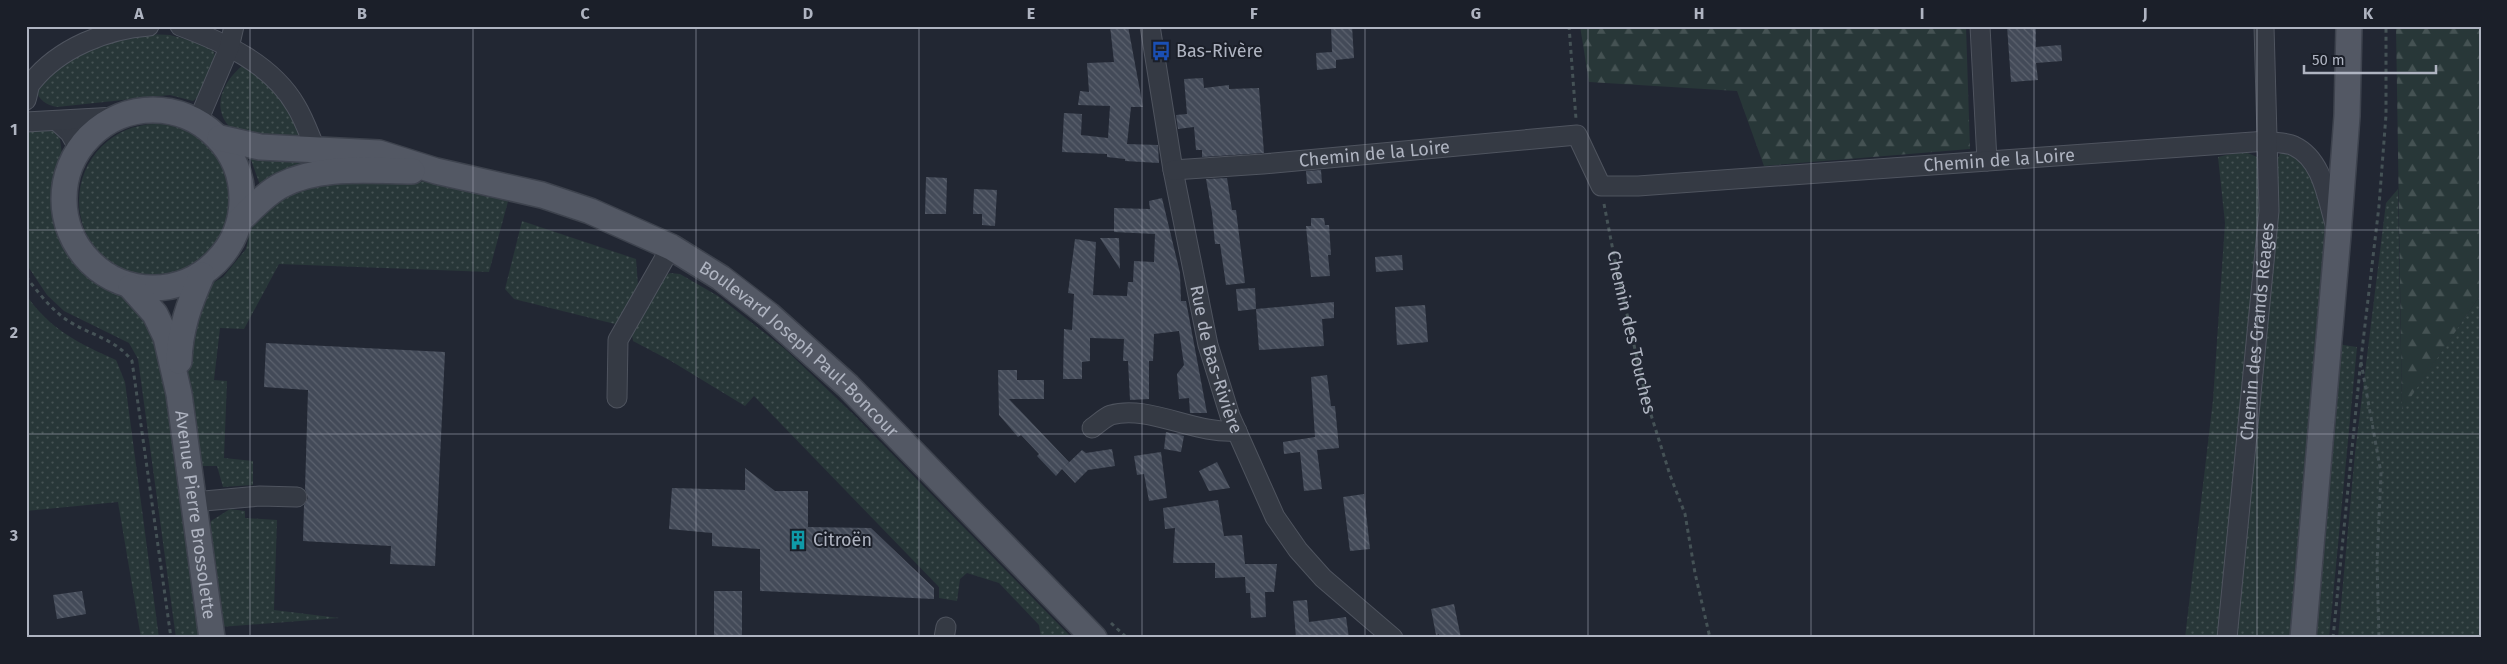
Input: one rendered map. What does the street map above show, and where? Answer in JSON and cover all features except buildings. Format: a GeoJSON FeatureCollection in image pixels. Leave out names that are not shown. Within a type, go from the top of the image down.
{"type":"FeatureCollection","features":[{"type":"Feature","properties":{"kind":"main road"},"geometry":{"type":"LineString","coordinates":[[2303,638],[2347,116],[2349,26]]}},
{"type":"Feature","properties":{"kind":"main road"},"geometry":{"type":"LineString","coordinates":[[143,110],[171,111],[198,121],[220,138],[232,156],[240,177],[243,199],[240,220],[234,240],[219,260],[202,275],[168,288],[149,289],[131,287],[108,278],[89,262],[74,243],[65,220],[65,187],[68,171],[79,149],[95,130],[116,117],[143,110]]}},
{"type":"Feature","properties":{"kind":"main road","name":"Boulevard Joseph Paul-Boncour"},"geometry":{"type":"LineString","coordinates":[[220,138],[260,147],[315,148],[379,153],[436,171],[542,195],[590,211],[671,247],[721,278],[769,315],[829,368],[1094,638]]}},
{"type":"Feature","properties":{"kind":"main road","name":"Boulevard Joseph Paul-Boncour"},"geometry":{"type":"LineString","coordinates":[[240,220],[259,201],[281,185],[305,176],[332,171],[436,171]]}},
{"type":"Feature","properties":{"kind":"main road","name":"Avenue Pierre Brossolette"},"geometry":{"type":"LineString","coordinates":[[179,394],[180,338],[185,312],[202,275]]}},
{"type":"Feature","properties":{"kind":"main road","name":"Avenue Pierre Brossolette"},"geometry":{"type":"LineString","coordinates":[[131,287],[155,314],[166,337],[179,394],[212,638]]}},
{"type":"Feature","properties":{"kind":"street"},"geometry":{"type":"LineString","coordinates":[[26,100],[31,83],[58,58],[92,39],[129,28],[149,26]]}},
{"type":"Feature","properties":{"kind":"street"},"geometry":{"type":"LineString","coordinates":[[180,26],[210,37],[249,58],[277,83],[296,105],[315,148]]}},
{"type":"Feature","properties":{"kind":"street"},"geometry":{"type":"LineString","coordinates":[[198,121],[229,48],[234,26]]}},
{"type":"Feature","properties":{"kind":"street","name":"Rue de Bas-Rivière"},"geometry":{"type":"LineString","coordinates":[[1150,26],[1173,170],[1208,345],[1237,431],[1275,517],[1298,550],[1323,578],[1393,638]]}},
{"type":"Feature","properties":{"kind":"street"},"geometry":{"type":"LineString","coordinates":[[1980,26],[1987,161]]}},
{"type":"Feature","properties":{"kind":"street","name":"Chemin des Grands Réages"},"geometry":{"type":"LineString","coordinates":[[2227,638],[2269,211],[2264,26]]}},
{"type":"Feature","properties":{"kind":"street"},"geometry":{"type":"LineString","coordinates":[[26,122],[116,117]]}},
{"type":"Feature","properties":{"kind":"street"},"geometry":{"type":"LineString","coordinates":[[57,121],[70,133],[79,149]]}},
{"type":"Feature","properties":{"kind":"street"},"geometry":{"type":"LineString","coordinates":[[1577,135],[1601,186]]}},
{"type":"Feature","properties":{"kind":"street","name":"Chemin de la Loire"},"geometry":{"type":"LineString","coordinates":[[1173,170],[1263,164],[1577,135]]}},
{"type":"Feature","properties":{"kind":"street","name":"Chemin de la Loire"},"geometry":{"type":"LineString","coordinates":[[1601,186],[1638,186],[2267,141],[2293,145],[2307,154],[2318,169],[2338,235]]}},
{"type":"Feature","properties":{"kind":"street"},"geometry":{"type":"LineString","coordinates":[[617,398],[618,340],[671,247]]}},
{"type":"Feature","properties":{"kind":"street"},"geometry":{"type":"LineString","coordinates":[[1092,428],[1110,416],[1133,412],[1220,433],[1237,431]]}},
{"type":"Feature","properties":{"kind":"street"},"geometry":{"type":"LineString","coordinates":[[194,502],[260,496],[297,497]]}},
{"type":"Feature","properties":{"kind":"path"},"geometry":{"type":"LineString","coordinates":[[1569,26],[1577,135]]}},
{"type":"Feature","properties":{"kind":"path"},"geometry":{"type":"LineString","coordinates":[[2333,638],[2361,359],[2379,206],[2386,115],[2386,26]]}},
{"type":"Feature","properties":{"kind":"path","name":"Chemin des Touches"},"geometry":{"type":"LineString","coordinates":[[1601,186],[1616,266],[1648,402],[1670,475],[1685,514],[1695,573],[1710,638]]}},
{"type":"Feature","properties":{"kind":"path"},"geometry":{"type":"LineString","coordinates":[[26,278],[49,304],[69,322],[124,349],[132,361],[171,638]]}},
{"type":"Feature","properties":{"kind":"path"},"geometry":{"type":"LineString","coordinates":[[2361,359],[2381,473],[2378,638]]}},
{"type":"Feature","properties":{"kind":"green space"},"geometry":{"type":"Polygon","coordinates":[[[1580,26],[1966,26],[1970,149],[1764,166],[1737,91],[1589,82],[1580,26]]]}},
{"type":"Feature","properties":{"kind":"green space"},"geometry":{"type":"Polygon","coordinates":[[[2396,26],[2481,26],[2481,294],[2402,410],[2396,26]]]}},
{"type":"Feature","properties":{"kind":"green space"},"geometry":{"type":"Polygon","coordinates":[[[147,34],[170,35],[211,46],[216,57],[203,93],[193,101],[170,95],[57,107],[47,104],[40,98],[37,90],[44,77],[90,48],[104,43],[147,34]]]}},
{"type":"Feature","properties":{"kind":"green space"},"geometry":{"type":"Polygon","coordinates":[[[243,65],[278,89],[304,130],[301,142],[247,135],[236,131],[226,123],[220,106],[223,91],[231,77],[243,65]]]}},
{"type":"Feature","properties":{"kind":"green space"},"geometry":{"type":"Polygon","coordinates":[[[156,124],[185,130],[199,137],[210,147],[220,158],[227,172],[233,201],[227,230],[220,244],[210,255],[199,265],[185,272],[156,278],[127,272],[113,265],[102,255],[92,244],[85,230],[79,201],[85,172],[92,158],[102,147],[113,137],[127,130],[156,124]]]}},
{"type":"Feature","properties":{"kind":"green space"},"geometry":{"type":"Polygon","coordinates":[[[34,126],[52,130],[60,139],[62,155],[55,185],[56,222],[71,254],[90,276],[108,288],[128,295],[154,327],[164,354],[204,638],[176,638],[138,359],[129,343],[64,311],[47,295],[26,261],[26,127],[34,126]]]}},
{"type":"Feature","properties":{"kind":"green space"},"geometry":{"type":"Polygon","coordinates":[[[2243,151],[2257,157],[2263,171],[2224,638],[2185,638],[2213,400],[2225,223],[2218,157],[2243,151]]]}},
{"type":"Feature","properties":{"kind":"green space"},"geometry":{"type":"Polygon","coordinates":[[[2291,151],[2300,159],[2312,175],[2319,192],[2327,223],[2293,638],[2236,638],[2237,600],[2277,160],[2281,152],[2291,151]]]}},
{"type":"Feature","properties":{"kind":"green space"},"geometry":{"type":"Polygon","coordinates":[[[250,157],[331,157],[260,185],[250,157]]]}},
{"type":"Feature","properties":{"kind":"green space"},"geometry":{"type":"Polygon","coordinates":[[[319,179],[399,179],[458,185],[510,194],[489,272],[279,264],[244,329],[220,328],[214,380],[227,381],[224,458],[253,461],[253,485],[223,487],[217,466],[202,466],[187,368],[204,288],[223,277],[246,249],[252,222],[276,198],[319,179]]]}},
{"type":"Feature","properties":{"kind":"green space"},"geometry":{"type":"Polygon","coordinates":[[[2398,189],[2402,409],[2481,294],[2481,638],[2338,638],[2355,453],[2386,203],[2398,189]]]}},
{"type":"Feature","properties":{"kind":"green space"},"geometry":{"type":"Polygon","coordinates":[[[522,221],[636,259],[638,286],[619,325],[514,299],[505,289],[522,221]]]}},
{"type":"Feature","properties":{"kind":"green space"},"geometry":{"type":"Polygon","coordinates":[[[670,273],[680,274],[718,296],[785,349],[854,415],[1072,638],[1041,638],[1039,625],[999,583],[967,573],[960,579],[957,601],[939,598],[939,587],[754,396],[745,406],[671,361],[633,341],[631,330],[660,279],[670,273]]]}},
{"type":"Feature","properties":{"kind":"green space"},"geometry":{"type":"Polygon","coordinates":[[[26,295],[45,318],[66,334],[89,348],[116,360],[125,382],[159,638],[141,638],[118,502],[26,511],[26,295]]]}},
{"type":"Feature","properties":{"kind":"green space"},"geometry":{"type":"Polygon","coordinates":[[[2337,344],[2357,347],[2329,638],[2310,638],[2337,344]]]}},
{"type":"Feature","properties":{"kind":"green space"},"geometry":{"type":"Polygon","coordinates":[[[230,509],[245,511],[245,518],[277,520],[274,610],[339,618],[220,627],[210,534],[211,521],[230,509]]]}},
{"type":"Feature","properties":{"kind":"place","name":"Bas-Rivère"},"geometry":{"type":"Point","coordinates":[1161,51]}},
{"type":"Feature","properties":{"kind":"place","name":"Citroën"},"geometry":{"type":"Point","coordinates":[798,540]}}]}
